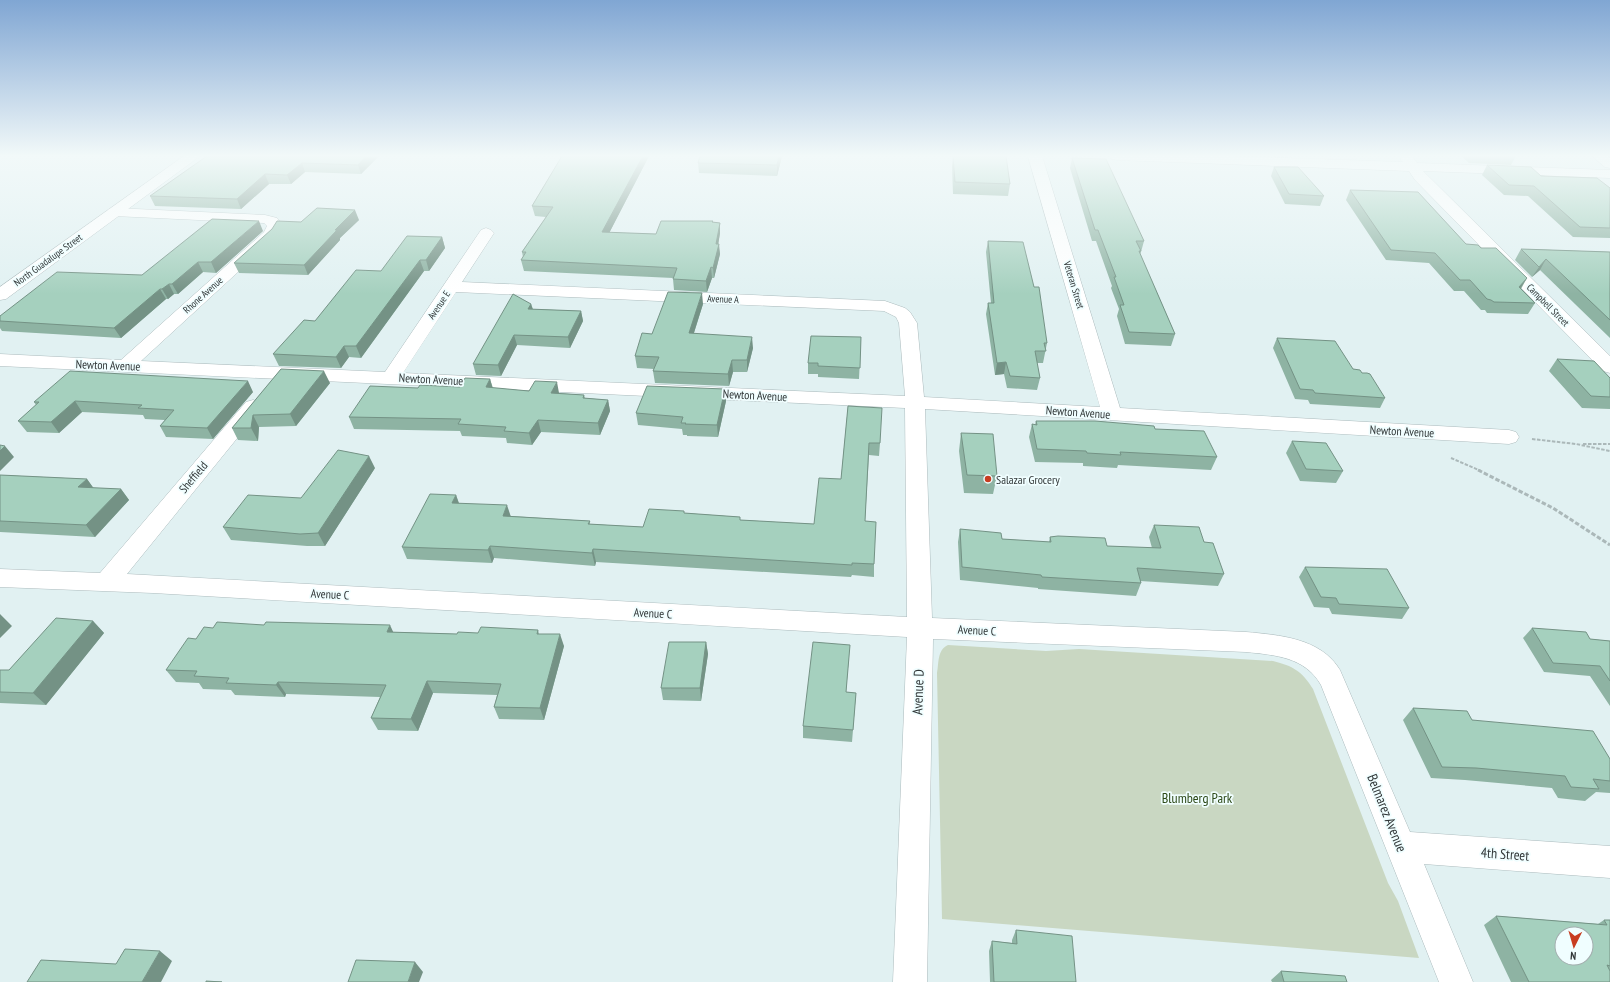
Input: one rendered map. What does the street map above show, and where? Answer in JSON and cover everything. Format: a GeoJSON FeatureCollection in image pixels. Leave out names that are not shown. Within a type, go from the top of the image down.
{"type":"FeatureCollection","features":[{"type":"Feature","properties":{"kind":"street","name":"North Guadalupe Street"},"geometry":{"type":"LineString","coordinates":[[0,295],[128,202]]}},
{"type":"Feature","properties":{"kind":"street","name":"Veteran Street"},"geometry":{"type":"LineString","coordinates":[[1049,202],[1112,414]]}},
{"type":"Feature","properties":{"kind":"street","name":"Campbell Street"},"geometry":{"type":"LineString","coordinates":[[1445,202],[1610,367]]}},
{"type":"Feature","properties":{"kind":"street","name":"Rhone Avenue"},"geometry":{"type":"LineString","coordinates":[[114,212],[254,218],[265,219],[274,223],[276,226],[270,235],[126,365]]}},
{"type":"Feature","properties":{"kind":"street","name":"Avenue E"},"geometry":{"type":"LineString","coordinates":[[391,377],[486,232]]}},
{"type":"Feature","properties":{"kind":"street","name":"Avenue A"},"geometry":{"type":"LineString","coordinates":[[451,287],[885,306],[901,313],[906,317],[908,323],[915,402]]}},
{"type":"Feature","properties":{"kind":"street","name":"Newton Avenue"},"geometry":{"type":"LineString","coordinates":[[0,360],[915,402],[1509,437]]}},
{"type":"Feature","properties":{"kind":"street","name":"Sheffield"},"geometry":{"type":"LineString","coordinates":[[106,582],[281,373]]}},
{"type":"Feature","properties":{"kind":"street","name":"Avenue D"},"geometry":{"type":"LineString","coordinates":[[910,982],[920,628],[915,402]]}},
{"type":"Feature","properties":{"kind":"street","name":"Avenue C"},"geometry":{"type":"LineString","coordinates":[[0,578],[106,582],[920,628],[1246,642],[1274,644],[1305,653]]}},
{"type":"Feature","properties":{"kind":"street","name":"Belmarez Avenue"},"geometry":{"type":"LineString","coordinates":[[1305,653],[1316,660],[1328,673],[1338,693],[1456,982]]}},
{"type":"Feature","properties":{"kind":"street","name":"4th Street"},"geometry":{"type":"LineString","coordinates":[[1400,847],[1610,862]]}},
{"type":"Feature","properties":{"kind":"path"},"geometry":{"type":"LineString","coordinates":[[1509,437],[1576,444],[1610,451]]}},
{"type":"Feature","properties":{"kind":"path"},"geometry":{"type":"LineString","coordinates":[[1576,444],[1610,444]]}},
{"type":"Feature","properties":{"kind":"path"},"geometry":{"type":"LineString","coordinates":[[1450,457],[1547,506],[1610,545]]}},
{"type":"Feature","properties":{"kind":"green space","name":"Blumberg Park"},"geometry":{"type":"Polygon","coordinates":[[[948,645],[1046,651],[1079,649],[1273,661],[1292,667],[1305,678],[1313,689],[1388,883],[1398,901],[1419,958],[942,919],[937,673],[940,653],[944,647],[948,645]]]}},
{"type":"Feature","properties":{"kind":"building"},"geometry":{"type":"Polygon","coordinates":[[[535,202],[618,202],[602,232],[656,234],[661,221],[713,221],[712,222],[720,223],[716,244],[719,244],[713,268],[711,267],[706,281],[673,279],[677,268],[521,260],[526,252],[522,252],[553,207],[532,206],[535,202]]]}},
{"type":"Feature","properties":{"kind":"building"},"geometry":{"type":"Polygon","coordinates":[[[1086,202],[1126,202],[1144,241],[1136,241],[1141,251],[1139,251],[1175,334],[1129,332],[1120,305],[1124,305],[1114,277],[1116,277],[1098,230],[1095,230],[1086,202]]]}},
{"type":"Feature","properties":{"kind":"building"},"geometry":{"type":"Polygon","coordinates":[[[1358,202],[1427,202],[1466,244],[1478,245],[1481,248],[1496,248],[1527,278],[1519,287],[1535,303],[1494,302],[1487,299],[1470,280],[1460,280],[1435,253],[1391,250],[1358,202]]]}},
{"type":"Feature","properties":{"kind":"building"},"geometry":{"type":"Polygon","coordinates":[[[1552,202],[1610,202],[1610,228],[1580,227],[1552,202]]]}},
{"type":"Feature","properties":{"kind":"building"},"geometry":{"type":"Polygon","coordinates":[[[317,208],[355,210],[304,265],[234,263],[272,229],[277,221],[301,222],[317,208]]]}},
{"type":"Feature","properties":{"kind":"building"},"geometry":{"type":"Polygon","coordinates":[[[212,219],[259,221],[211,262],[198,262],[172,284],[160,289],[114,328],[0,321],[0,316],[57,272],[142,275],[212,219]]]}},
{"type":"Feature","properties":{"kind":"building"},"geometry":{"type":"Polygon","coordinates":[[[407,236],[442,237],[426,260],[420,260],[356,346],[344,346],[336,357],[273,354],[304,320],[315,321],[356,270],[381,271],[407,236]]]}},
{"type":"Feature","properties":{"kind":"building"},"geometry":{"type":"Polygon","coordinates":[[[988,241],[1023,242],[1034,287],[1039,287],[1047,343],[1044,343],[1046,351],[1035,351],[1040,378],[1010,376],[1006,362],[997,363],[988,303],[994,303],[988,241]]]}},
{"type":"Feature","properties":{"kind":"building"},"geometry":{"type":"Polygon","coordinates":[[[1521,249],[1610,252],[1610,320],[1546,259],[1539,267],[1521,249]]]}},
{"type":"Feature","properties":{"kind":"building"},"geometry":{"type":"Polygon","coordinates":[[[668,292],[702,293],[689,333],[752,337],[747,360],[732,360],[728,374],[653,371],[659,357],[635,356],[642,333],[652,334],[668,292]]]}},
{"type":"Feature","properties":{"kind":"building"},"geometry":{"type":"Polygon","coordinates":[[[513,294],[531,304],[528,309],[581,311],[568,337],[514,335],[498,365],[473,364],[513,294]]]}},
{"type":"Feature","properties":{"kind":"building"},"geometry":{"type":"Polygon","coordinates":[[[811,336],[861,337],[860,368],[818,366],[818,363],[808,363],[811,336]]]}},
{"type":"Feature","properties":{"kind":"building"},"geometry":{"type":"Polygon","coordinates":[[[1277,338],[1335,341],[1353,369],[1360,370],[1362,373],[1370,374],[1385,398],[1315,393],[1313,390],[1300,389],[1277,338]]]}},
{"type":"Feature","properties":{"kind":"building"},"geometry":{"type":"Polygon","coordinates":[[[1557,359],[1594,361],[1610,378],[1610,397],[1591,396],[1557,359]]]}},
{"type":"Feature","properties":{"kind":"building"},"geometry":{"type":"Polygon","coordinates":[[[281,369],[324,371],[290,414],[253,415],[251,428],[232,428],[281,369]]]}},
{"type":"Feature","properties":{"kind":"building"},"geometry":{"type":"Polygon","coordinates":[[[70,371],[248,381],[207,428],[160,426],[174,410],[138,408],[142,405],[75,401],[51,422],[18,421],[39,402],[34,402],[70,371]]]}},
{"type":"Feature","properties":{"kind":"building"},"geometry":{"type":"Polygon","coordinates":[[[465,378],[490,379],[486,387],[529,391],[535,381],[557,382],[551,393],[584,395],[583,398],[608,400],[598,423],[538,420],[529,433],[504,431],[506,427],[458,424],[461,419],[349,417],[370,386],[418,388],[420,385],[460,387],[465,378]]]}},
{"type":"Feature","properties":{"kind":"building"},"geometry":{"type":"Polygon","coordinates":[[[647,386],[725,389],[717,425],[685,424],[686,423],[681,423],[683,417],[636,413],[647,386]]]}},
{"type":"Feature","properties":{"kind":"building"},"geometry":{"type":"Polygon","coordinates":[[[848,406],[882,408],[880,443],[869,443],[865,521],[876,522],[874,564],[852,563],[852,565],[593,549],[592,553],[490,546],[488,550],[402,547],[430,494],[456,495],[452,503],[507,505],[503,516],[590,521],[588,524],[643,527],[649,509],[740,517],[740,520],[814,524],[819,478],[841,479],[848,406]]]}},
{"type":"Feature","properties":{"kind":"building"},"geometry":{"type":"Polygon","coordinates":[[[1036,421],[1095,421],[1154,426],[1155,429],[1204,431],[1217,457],[1120,452],[1121,455],[1087,453],[1086,451],[1037,449],[1032,424],[1037,425],[1036,421]]]}},
{"type":"Feature","properties":{"kind":"building"},"geometry":{"type":"Polygon","coordinates":[[[961,433],[993,434],[997,476],[967,475],[961,433]]]}},
{"type":"Feature","properties":{"kind":"building"},"geometry":{"type":"Polygon","coordinates":[[[1292,441],[1326,443],[1343,471],[1306,469],[1292,441]]]}},
{"type":"Feature","properties":{"kind":"building"},"geometry":{"type":"Polygon","coordinates":[[[0,445],[5,446],[0,451],[0,445]]]}},
{"type":"Feature","properties":{"kind":"building"},"geometry":{"type":"Polygon","coordinates":[[[338,450],[369,456],[318,533],[300,534],[223,527],[248,495],[301,498],[338,450]]]}},
{"type":"Feature","properties":{"kind":"building"},"geometry":{"type":"Polygon","coordinates":[[[0,475],[87,479],[78,487],[121,489],[86,525],[0,521],[0,475]]]}},
{"type":"Feature","properties":{"kind":"building"},"geometry":{"type":"Polygon","coordinates":[[[1154,525],[1199,527],[1204,542],[1213,543],[1224,574],[1137,568],[1141,583],[1042,577],[1041,575],[962,567],[960,529],[1001,533],[1002,539],[1051,542],[1050,537],[1058,536],[1105,538],[1107,546],[1161,548],[1154,525]]]}},
{"type":"Feature","properties":{"kind":"building"},"geometry":{"type":"Polygon","coordinates":[[[1305,567],[1387,569],[1409,608],[1339,604],[1336,598],[1321,597],[1305,567]]]}},
{"type":"Feature","properties":{"kind":"building"},"geometry":{"type":"Polygon","coordinates":[[[56,618],[93,621],[33,693],[0,692],[0,670],[9,670],[56,618]]]}},
{"type":"Feature","properties":{"kind":"building"},"geometry":{"type":"Polygon","coordinates":[[[217,622],[264,625],[266,622],[390,625],[387,632],[457,634],[458,632],[478,633],[481,627],[538,630],[537,634],[560,634],[540,708],[494,707],[501,684],[427,681],[411,719],[371,718],[386,685],[278,682],[276,685],[226,683],[229,678],[194,676],[197,671],[166,670],[188,638],[196,639],[204,627],[213,628],[217,622]]]}},
{"type":"Feature","properties":{"kind":"building"},"geometry":{"type":"Polygon","coordinates":[[[1532,628],[1586,632],[1590,639],[1610,641],[1610,681],[1600,666],[1553,663],[1532,628]]]}},
{"type":"Feature","properties":{"kind":"building"},"geometry":{"type":"Polygon","coordinates":[[[669,642],[706,642],[700,688],[661,688],[669,642]]]}},
{"type":"Feature","properties":{"kind":"building"},"geometry":{"type":"Polygon","coordinates":[[[813,642],[850,645],[846,692],[856,693],[853,730],[803,726],[813,642]]]}},
{"type":"Feature","properties":{"kind":"building"},"geometry":{"type":"Polygon","coordinates":[[[1413,708],[1467,711],[1472,720],[1593,731],[1610,759],[1610,781],[1593,779],[1599,789],[1571,787],[1565,776],[1476,768],[1442,767],[1413,708]]]}},
{"type":"Feature","properties":{"kind":"building"},"geometry":{"type":"Polygon","coordinates":[[[1496,916],[1607,925],[1604,920],[1610,920],[1610,966],[1607,965],[1610,971],[1610,982],[1529,982],[1496,916]]]}},
{"type":"Feature","properties":{"kind":"building"},"geometry":{"type":"Polygon","coordinates":[[[1016,930],[1072,936],[1076,982],[994,982],[992,941],[1017,944],[1016,930]]]}},
{"type":"Feature","properties":{"kind":"building"},"geometry":{"type":"Polygon","coordinates":[[[125,949],[160,951],[142,982],[27,982],[41,960],[116,964],[125,949]]]}},
{"type":"Feature","properties":{"kind":"building"},"geometry":{"type":"Polygon","coordinates":[[[356,960],[415,962],[408,982],[348,982],[356,960]]]}},
{"type":"Feature","properties":{"kind":"building"},"geometry":{"type":"Polygon","coordinates":[[[1281,971],[1345,976],[1347,982],[1284,982],[1281,971]]]}},
{"type":"Feature","properties":{"kind":"place","name":"Salazar Grocery"},"geometry":{"type":"Point","coordinates":[988,479]}}]}
